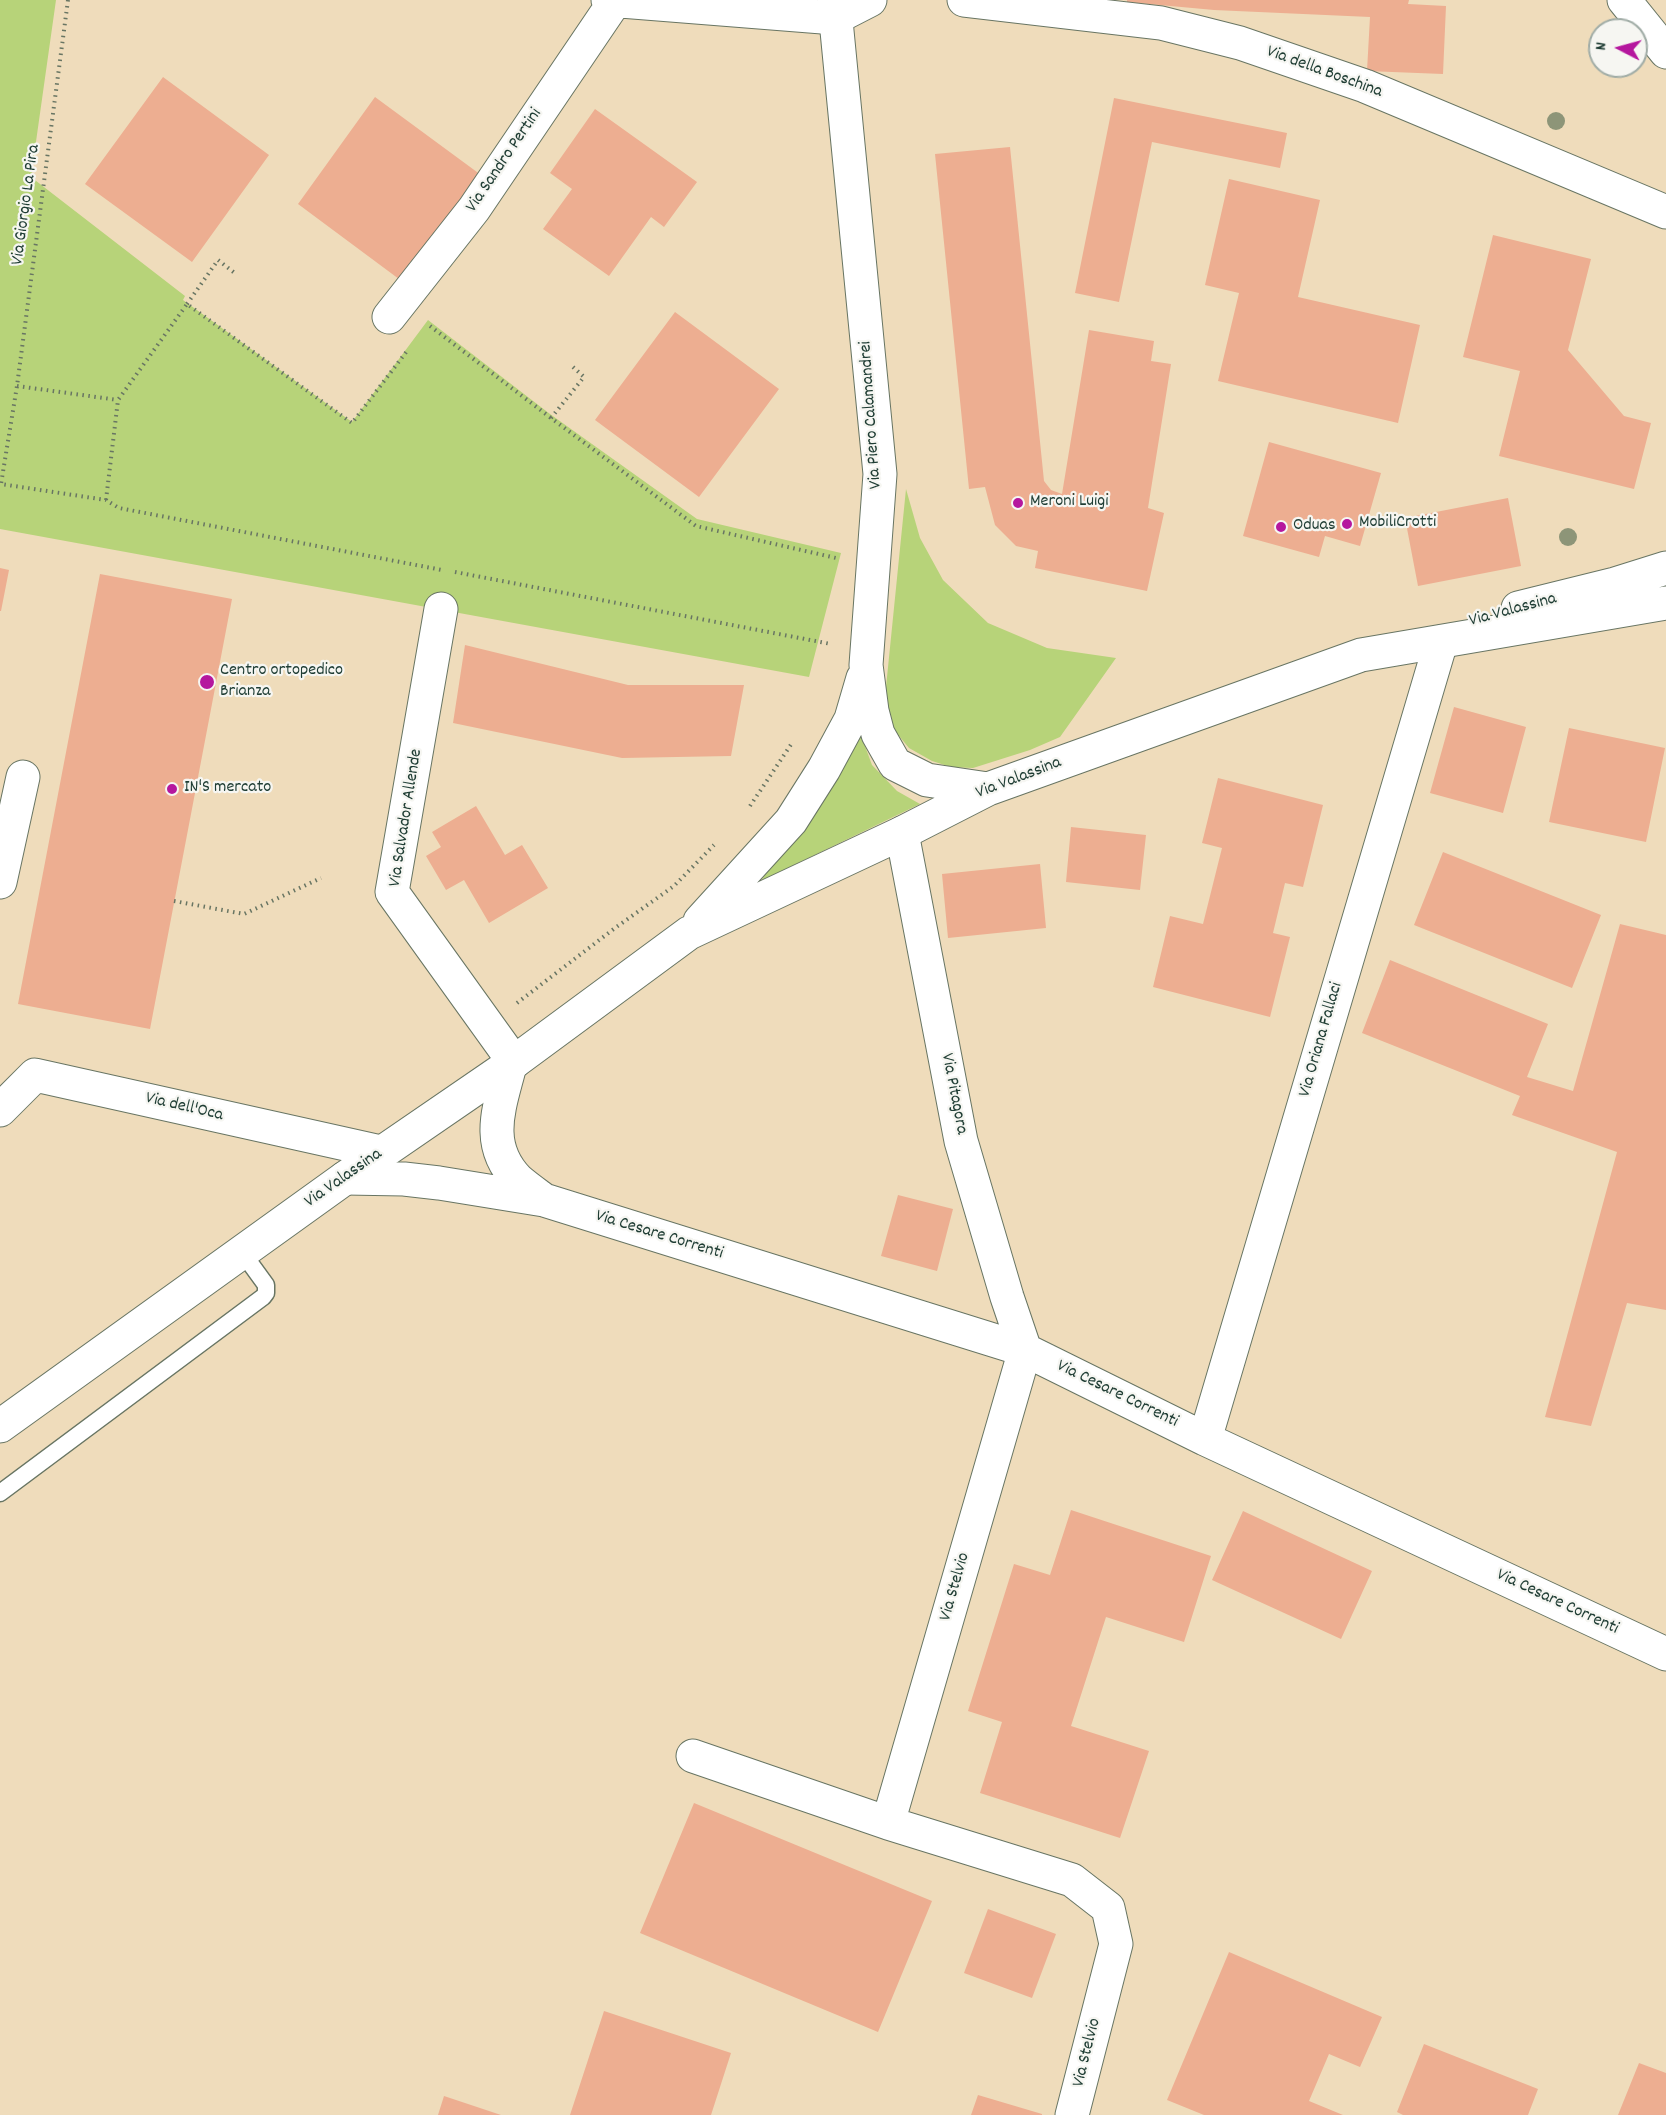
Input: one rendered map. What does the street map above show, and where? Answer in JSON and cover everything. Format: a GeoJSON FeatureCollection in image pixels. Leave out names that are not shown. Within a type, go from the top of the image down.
{"type":"FeatureCollection","features":[{"type":"Feature","properties":{"kind":"street"},"geometry":{"type":"LineString","coordinates":[[608,0],[834,9],[870,0]]}},
{"type":"Feature","properties":{"kind":"street","name":"Via della Boschina"},"geometry":{"type":"LineString","coordinates":[[964,0],[1161,23],[1240,43],[1365,86],[1666,212]]}},
{"type":"Feature","properties":{"kind":"street"},"geometry":{"type":"LineString","coordinates":[[1624,0],[1666,52]]}},
{"type":"Feature","properties":{"kind":"street","name":"Via Sandro Pertini"},"geometry":{"type":"LineString","coordinates":[[389,317],[474,209],[615,1]]}},
{"type":"Feature","properties":{"kind":"street","name":"Via Piero Calamandrei"},"geometry":{"type":"LineString","coordinates":[[834,9],[880,474],[866,665],[878,734],[896,764],[927,780],[987,789]]}},
{"type":"Feature","properties":{"kind":"street","name":"Via Valassina"},"geometry":{"type":"LineString","coordinates":[[0,1426],[381,1152],[512,1063],[689,933],[902,833],[987,789],[1360,655],[1666,568]]}},
{"type":"Feature","properties":{"kind":"street","name":"Via Valassina"},"geometry":{"type":"LineString","coordinates":[[1360,655],[1666,603]]}},
{"type":"Feature","properties":{"kind":"street","name":"Via Salvador Allende"},"geometry":{"type":"LineString","coordinates":[[441,609],[392,892],[512,1063]]}},
{"type":"Feature","properties":{"kind":"street","name":"Via Oriana Fallaci"},"geometry":{"type":"LineString","coordinates":[[1204,1439],[1442,642]]}},
{"type":"Feature","properties":{"kind":"street","name":"Via Valassina"},"geometry":{"type":"LineString","coordinates":[[689,933],[791,821],[824,770],[851,719],[866,665]]}},
{"type":"Feature","properties":{"kind":"street"},"geometry":{"type":"LineString","coordinates":[[1,872],[23,777]]}},
{"type":"Feature","properties":{"kind":"street","name":"Via Pitagora"},"geometry":{"type":"LineString","coordinates":[[902,833],[961,1141],[1025,1350]]}},
{"type":"Feature","properties":{"kind":"street","name":"Via Cesare Correnti"},"geometry":{"type":"LineString","coordinates":[[512,1063],[495,1131],[502,1156],[518,1179],[544,1200]]}},
{"type":"Feature","properties":{"kind":"street","name":"Via dell'Oca"},"geometry":{"type":"LineString","coordinates":[[0,1110],[35,1075],[381,1152]]}},
{"type":"Feature","properties":{"kind":"street","name":"Via Cesare Correnti"},"geometry":{"type":"LineString","coordinates":[[345,1178],[404,1179],[544,1200],[1025,1350],[1204,1439],[1666,1654]]}},
{"type":"Feature","properties":{"kind":"street","name":"Via Stelvio"},"geometry":{"type":"LineString","coordinates":[[888,1823],[1025,1350]]}},
{"type":"Feature","properties":{"kind":"street","name":"Via Stelvio"},"geometry":{"type":"LineString","coordinates":[[693,1756],[888,1823],[1072,1880],[1108,1908],[1116,1944],[1072,2115]]}},
{"type":"Feature","properties":{"kind":"lane"},"geometry":{"type":"LineString","coordinates":[[0,1493],[263,1298],[266,1285],[242,1252]]}},
{"type":"Feature","properties":{"kind":"path","name":"Via Giorgio La Pira"},"geometry":{"type":"LineString","coordinates":[[68,0],[2,484],[106,500]]}},
{"type":"Feature","properties":{"kind":"path"},"geometry":{"type":"LineString","coordinates":[[236,274],[218,260],[118,400],[106,500],[119,508],[838,645]]}},
{"type":"Feature","properties":{"kind":"path"},"geometry":{"type":"LineString","coordinates":[[187,304],[352,423],[413,342]]}},
{"type":"Feature","properties":{"kind":"path"},"geometry":{"type":"LineString","coordinates":[[427,324],[696,526],[836,558]]}},
{"type":"Feature","properties":{"kind":"path"},"geometry":{"type":"LineString","coordinates":[[551,418],[584,377],[573,367]]}},
{"type":"Feature","properties":{"kind":"path"},"geometry":{"type":"LineString","coordinates":[[16,386],[118,400]]}},
{"type":"Feature","properties":{"kind":"path"},"geometry":{"type":"LineString","coordinates":[[746,812],[798,733]]}},
{"type":"Feature","properties":{"kind":"path"},"geometry":{"type":"LineString","coordinates":[[516,1005],[615,928],[674,886],[722,837]]}},
{"type":"Feature","properties":{"kind":"path"},"geometry":{"type":"LineString","coordinates":[[174,901],[244,914],[321,879]]}},
{"type":"Feature","properties":{"kind":"green space"},"geometry":{"type":"Polygon","coordinates":[[[0,0],[56,0],[31,177],[185,296],[183,300],[352,422],[428,320],[550,414],[697,519],[841,553],[809,677],[0,529],[0,0]]]}},
{"type":"Feature","properties":{"kind":"green space"},"geometry":{"type":"Polygon","coordinates":[[[906,489],[920,538],[943,580],[988,623],[1047,648],[1116,658],[1060,737],[1030,750],[973,768],[951,767],[932,761],[909,748],[895,731],[887,712],[886,687],[906,489]]]}},
{"type":"Feature","properties":{"kind":"green space"},"geometry":{"type":"Polygon","coordinates":[[[858,727],[872,765],[897,791],[920,804],[761,881],[858,727]]]}},
{"type":"Feature","properties":{"kind":"building"},"geometry":{"type":"Polygon","coordinates":[[[1127,0],[1409,0],[1408,4],[1446,6],[1443,74],[1367,71],[1370,17],[1214,10],[1127,2],[1127,0]]]}},
{"type":"Feature","properties":{"kind":"building"},"geometry":{"type":"Polygon","coordinates":[[[163,77],[269,155],[192,262],[85,184],[163,77]]]}},
{"type":"Feature","properties":{"kind":"building"},"geometry":{"type":"Polygon","coordinates":[[[375,97],[481,175],[403,282],[298,204],[375,97]]]}},
{"type":"Feature","properties":{"kind":"building"},"geometry":{"type":"Polygon","coordinates":[[[1114,98],[1287,133],[1280,168],[1152,142],[1119,302],[1075,293],[1114,98]]]}},
{"type":"Feature","properties":{"kind":"building"},"geometry":{"type":"Polygon","coordinates":[[[595,109],[697,182],[664,227],[651,217],[609,276],[543,229],[572,189],[550,173],[595,109]]]}},
{"type":"Feature","properties":{"kind":"building"},"geometry":{"type":"Polygon","coordinates":[[[1010,147],[1044,481],[1051,490],[1062,494],[1089,330],[1154,341],[1151,361],[1171,364],[1148,508],[1164,513],[1147,591],[1035,568],[1038,551],[1016,546],[995,525],[985,487],[969,489],[935,154],[1010,147]]]}},
{"type":"Feature","properties":{"kind":"building"},"geometry":{"type":"Polygon","coordinates":[[[1229,179],[1320,200],[1298,297],[1420,325],[1398,423],[1218,381],[1239,293],[1205,285],[1229,179]]]}},
{"type":"Feature","properties":{"kind":"building"},"geometry":{"type":"Polygon","coordinates":[[[1493,235],[1591,259],[1568,350],[1624,416],[1651,423],[1634,489],[1499,456],[1520,371],[1463,357],[1493,235]]]}},
{"type":"Feature","properties":{"kind":"building"},"geometry":{"type":"Polygon","coordinates":[[[675,312],[779,389],[699,497],[595,420],[675,312]]]}},
{"type":"Feature","properties":{"kind":"building"},"geometry":{"type":"Polygon","coordinates":[[[1269,442],[1381,473],[1360,546],[1325,536],[1319,557],[1243,536],[1269,442]]]}},
{"type":"Feature","properties":{"kind":"building"},"geometry":{"type":"Polygon","coordinates":[[[1508,498],[1521,566],[1418,586],[1405,518],[1508,498]]]}},
{"type":"Feature","properties":{"kind":"building"},"geometry":{"type":"Polygon","coordinates":[[[0,568],[9,570],[1,611],[0,611],[0,568]]]}},
{"type":"Feature","properties":{"kind":"building"},"geometry":{"type":"Polygon","coordinates":[[[100,574],[232,599],[150,1029],[18,1004],[100,574]]]}},
{"type":"Feature","properties":{"kind":"building"},"geometry":{"type":"Polygon","coordinates":[[[465,645],[628,685],[744,685],[731,756],[622,758],[453,723],[465,645]]]}},
{"type":"Feature","properties":{"kind":"building"},"geometry":{"type":"Polygon","coordinates":[[[1454,707],[1526,727],[1503,813],[1430,793],[1454,707]]]}},
{"type":"Feature","properties":{"kind":"building"},"geometry":{"type":"Polygon","coordinates":[[[1569,728],[1665,748],[1646,842],[1549,822],[1569,728]]]}},
{"type":"Feature","properties":{"kind":"building"},"geometry":{"type":"Polygon","coordinates":[[[1218,778],[1323,805],[1303,887],[1285,883],[1273,933],[1290,937],[1270,1017],[1153,987],[1170,916],[1203,924],[1222,848],[1202,843],[1218,778]]]}},
{"type":"Feature","properties":{"kind":"building"},"geometry":{"type":"Polygon","coordinates":[[[476,806],[505,855],[522,845],[548,888],[489,923],[464,880],[446,890],[426,856],[441,847],[432,832],[476,806]]]}},
{"type":"Feature","properties":{"kind":"building"},"geometry":{"type":"Polygon","coordinates":[[[1071,827],[1146,835],[1140,890],[1066,882],[1071,827]]]}},
{"type":"Feature","properties":{"kind":"building"},"geometry":{"type":"Polygon","coordinates":[[[1443,852],[1601,915],[1572,988],[1414,925],[1443,852]]]}},
{"type":"Feature","properties":{"kind":"building"},"geometry":{"type":"Polygon","coordinates":[[[1040,864],[1046,928],[948,938],[942,874],[1040,864]]]}},
{"type":"Feature","properties":{"kind":"building"},"geometry":{"type":"Polygon","coordinates":[[[1620,924],[1666,935],[1666,1310],[1627,1303],[1591,1426],[1545,1417],[1617,1152],[1512,1115],[1520,1096],[1362,1033],[1390,960],[1548,1024],[1527,1077],[1573,1091],[1620,924]]]}},
{"type":"Feature","properties":{"kind":"building"},"geometry":{"type":"Polygon","coordinates":[[[898,1195],[953,1209],[937,1271],[881,1256],[898,1195]]]}},
{"type":"Feature","properties":{"kind":"building"},"geometry":{"type":"Polygon","coordinates":[[[1071,1510],[1211,1556],[1184,1642],[1106,1617],[1071,1726],[1149,1751],[1120,1838],[980,1793],[1002,1722],[968,1711],[1014,1564],[1050,1575],[1071,1510]]]}},
{"type":"Feature","properties":{"kind":"building"},"geometry":{"type":"Polygon","coordinates":[[[1243,1511],[1372,1571],[1341,1639],[1212,1580],[1243,1511]]]}},
{"type":"Feature","properties":{"kind":"building"},"geometry":{"type":"Polygon","coordinates":[[[694,1803],[932,1901],[878,2032],[640,1933],[694,1803]]]}},
{"type":"Feature","properties":{"kind":"building"},"geometry":{"type":"Polygon","coordinates":[[[988,1909],[1056,1934],[1032,1998],[964,1973],[988,1909]]]}},
{"type":"Feature","properties":{"kind":"building"},"geometry":{"type":"Polygon","coordinates":[[[1229,1952],[1382,2017],[1360,2067],[1329,2054],[1309,2101],[1343,2115],[1204,2115],[1167,2100],[1229,1952]]]}},
{"type":"Feature","properties":{"kind":"building"},"geometry":{"type":"Polygon","coordinates":[[[604,2011],[731,2053],[711,2115],[570,2115],[604,2011]]]}},
{"type":"Feature","properties":{"kind":"building"},"geometry":{"type":"Polygon","coordinates":[[[1424,2044],[1538,2089],[1528,2115],[1403,2115],[1397,2112],[1424,2044]]]}},
{"type":"Feature","properties":{"kind":"building"},"geometry":{"type":"Polygon","coordinates":[[[1639,2063],[1666,2073],[1666,2115],[1618,2115],[1639,2063]]]}},
{"type":"Feature","properties":{"kind":"building"},"geometry":{"type":"Polygon","coordinates":[[[978,2095],[1042,2114],[1042,2115],[971,2115],[978,2095]]]}},
{"type":"Feature","properties":{"kind":"building"},"geometry":{"type":"Polygon","coordinates":[[[444,2096],[501,2115],[438,2115],[444,2096]]]}},
{"type":"Feature","properties":{"kind":"place","name":"Meroni Luigi"},"geometry":{"type":"Point","coordinates":[1018,503]}},
{"type":"Feature","properties":{"kind":"place","name":"MobiliCrotti"},"geometry":{"type":"Point","coordinates":[1347,524]}},
{"type":"Feature","properties":{"kind":"place","name":"Oduas"},"geometry":{"type":"Point","coordinates":[1281,527]}},
{"type":"Feature","properties":{"kind":"place","name":"Centro ortopedico Brianza"},"geometry":{"type":"Point","coordinates":[207,682]}},
{"type":"Feature","properties":{"kind":"place","name":"IN'S mercato"},"geometry":{"type":"Point","coordinates":[172,789]}}]}
